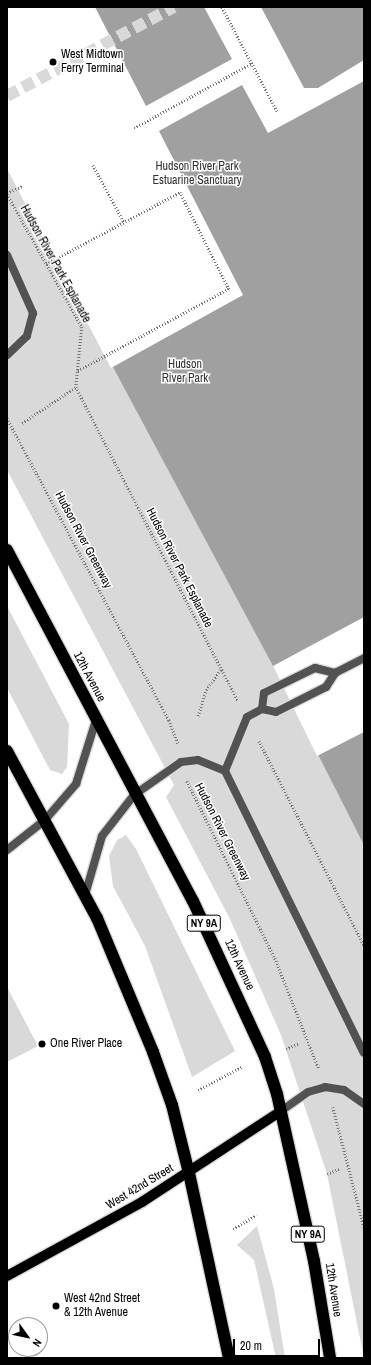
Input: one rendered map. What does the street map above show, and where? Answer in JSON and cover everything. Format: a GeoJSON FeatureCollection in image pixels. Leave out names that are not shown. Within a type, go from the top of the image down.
{"type":"FeatureCollection","features":[{"type":"Feature","properties":{"kind":"highway","name":"12th Avenue"},"geometry":{"type":"LineString","coordinates":[[7,550],[134,795],[215,944],[265,1057],[281,1111],[314,1260],[330,1358]]}},
{"type":"Feature","properties":{"kind":"highway"},"geometry":{"type":"LineString","coordinates":[[7,751],[85,895],[139,1015],[172,1105],[189,1173],[229,1358]]}},
{"type":"Feature","properties":{"kind":"main road","name":"West 42nd Street"},"geometry":{"type":"LineString","coordinates":[[7,1276],[142,1202],[189,1173],[281,1111]]}},
{"type":"Feature","properties":{"kind":"street"},"geometry":{"type":"LineString","coordinates":[[7,254],[33,313],[27,336],[7,355]]}},
{"type":"Feature","properties":{"kind":"street"},"geometry":{"type":"LineString","coordinates":[[225,771],[247,717],[262,709],[276,712],[326,687],[335,673],[364,658]]}},
{"type":"Feature","properties":{"kind":"street"},"geometry":{"type":"LineString","coordinates":[[262,709],[264,694],[315,668],[335,673]]}},
{"type":"Feature","properties":{"kind":"street"},"geometry":{"type":"LineString","coordinates":[[7,850],[45,820],[76,784],[96,720]]}},
{"type":"Feature","properties":{"kind":"street"},"geometry":{"type":"LineString","coordinates":[[85,895],[102,836],[134,795],[181,762],[198,760],[225,771],[364,1053]]}},
{"type":"Feature","properties":{"kind":"street"},"geometry":{"type":"LineString","coordinates":[[281,1111],[308,1092],[325,1086],[344,1090],[364,1104]]}},
{"type":"Feature","properties":{"kind":"path"},"geometry":{"type":"LineString","coordinates":[[222,7],[277,111]]}},
{"type":"Feature","properties":{"kind":"path"},"geometry":{"type":"LineString","coordinates":[[134,128],[252,63]]}},
{"type":"Feature","properties":{"kind":"path"},"geometry":{"type":"LineString","coordinates":[[93,165],[124,222]]}},
{"type":"Feature","properties":{"kind":"path"},"geometry":{"type":"LineString","coordinates":[[7,194],[22,186]]}},
{"type":"Feature","properties":{"kind":"path"},"geometry":{"type":"LineString","coordinates":[[46,264],[180,192],[229,289],[77,371]]}},
{"type":"Feature","properties":{"kind":"path","name":"Hudson River Park Esplanade"},"geometry":{"type":"LineString","coordinates":[[7,194],[82,327],[76,387],[364,945]]}},
{"type":"Feature","properties":{"kind":"path"},"geometry":{"type":"LineString","coordinates":[[22,423],[76,387]]}},
{"type":"Feature","properties":{"kind":"path","name":"Hudson River Greenway"},"geometry":{"type":"LineString","coordinates":[[7,418],[169,720],[189,790],[286,983],[325,1086],[350,1167],[364,1227]]}},
{"type":"Feature","properties":{"kind":"path"},"geometry":{"type":"LineString","coordinates":[[198,716],[206,690],[221,669]]}},
{"type":"Feature","properties":{"kind":"path"},"geometry":{"type":"LineString","coordinates":[[286,1049],[299,1043]]}},
{"type":"Feature","properties":{"kind":"path"},"geometry":{"type":"LineString","coordinates":[[198,1090],[243,1066]]}},
{"type":"Feature","properties":{"kind":"path"},"geometry":{"type":"LineString","coordinates":[[327,1174],[338,1170]]}},
{"type":"Feature","properties":{"kind":"path"},"geometry":{"type":"LineString","coordinates":[[233,1229],[256,1215]]}},
{"type":"Feature","properties":{"kind":"green space","name":"Hudson River Park"},"geometry":{"type":"Polygon","coordinates":[[[7,7],[364,7],[364,1358],[327,1174],[281,1035],[230,919],[166,797],[174,785],[7,470],[7,7]]]}},
{"type":"Feature","properties":{"kind":"green space"},"geometry":{"type":"Polygon","coordinates":[[[7,606],[69,724],[67,767],[62,774],[50,770],[7,688],[7,606]]]}},
{"type":"Feature","properties":{"kind":"green space"},"geometry":{"type":"Polygon","coordinates":[[[126,835],[136,849],[235,1051],[192,1077],[145,946],[113,886],[109,856],[117,840],[126,835]]]}},
{"type":"Feature","properties":{"kind":"green space"},"geometry":{"type":"Polygon","coordinates":[[[7,987],[38,1046],[7,1062],[7,987]]]}},
{"type":"Feature","properties":{"kind":"green space"},"geometry":{"type":"Polygon","coordinates":[[[257,1226],[274,1289],[285,1358],[276,1358],[254,1260],[237,1245],[257,1226]]]}},
{"type":"Feature","properties":{"kind":"shaded area","name":"Hudson River Park Estuarine Sanctuary"},"geometry":{"type":"Polygon","coordinates":[[[7,7],[364,7],[364,845],[273,666],[7,169],[7,7]]]}},
{"type":"Feature","properties":{"kind":"pier"},"geometry":{"type":"Polygon","coordinates":[[[7,7],[95,7],[146,106],[232,59],[204,7],[261,7],[304,88],[318,88],[364,60],[364,81],[268,133],[242,85],[159,131],[243,295],[111,368],[7,169],[7,7]]]}},
{"type":"Feature","properties":{"kind":"pier"},"geometry":{"type":"Polygon","coordinates":[[[364,617],[364,732],[317,756],[273,666],[364,617]]]}},
{"type":"Feature","properties":{"kind":"tunnel"},"geometry":{"type":"LineString","coordinates":[[7,96],[174,7]]}},
{"type":"Feature","properties":{"kind":"place","name":"West Midtown Ferry Terminal"},"geometry":{"type":"Point","coordinates":[53,62]}},
{"type":"Feature","properties":{"kind":"place","name":"One River Place"},"geometry":{"type":"Point","coordinates":[42,1044]}},
{"type":"Feature","properties":{"kind":"place","name":"West 42nd Street & 12th Avenue"},"geometry":{"type":"Point","coordinates":[56,1306]}}]}
